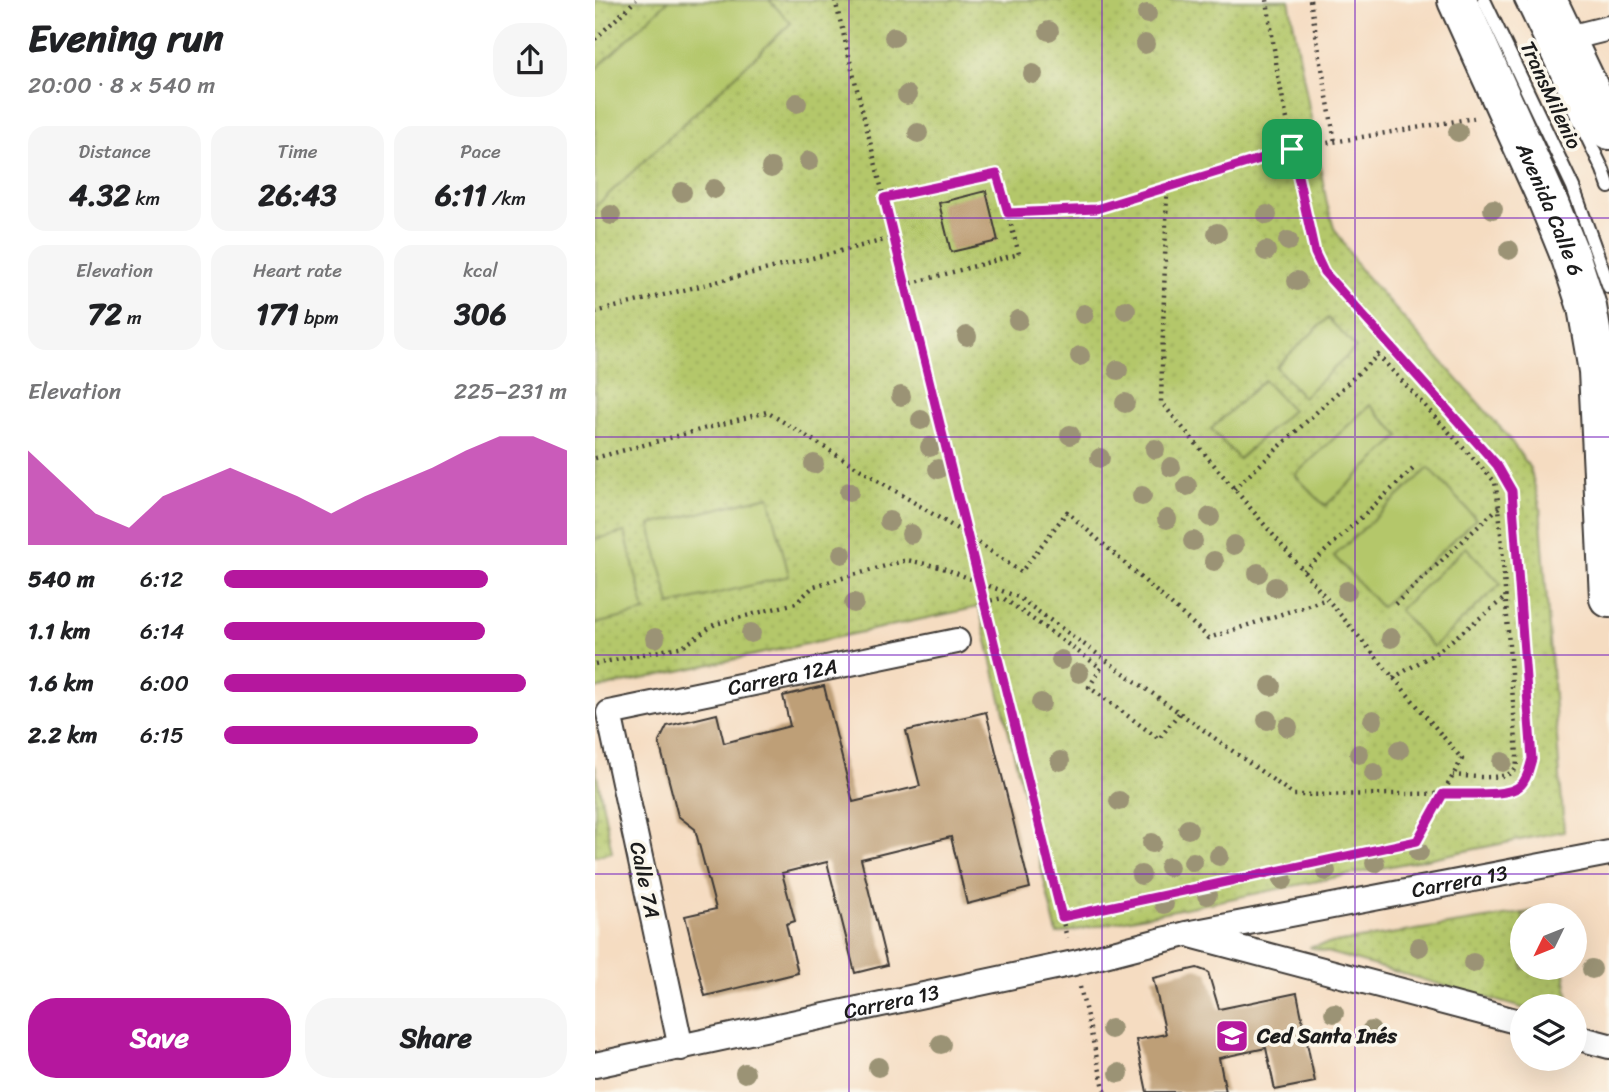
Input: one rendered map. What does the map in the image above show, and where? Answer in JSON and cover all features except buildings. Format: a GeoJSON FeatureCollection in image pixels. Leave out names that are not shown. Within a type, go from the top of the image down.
{"type":"FeatureCollection","features":[{"type":"Feature","properties":{"kind":"main road"},"geometry":{"type":"LineString","coordinates":[[1547,0],[1609,130]]}},
{"type":"Feature","properties":{"kind":"main road","name":"Avenida Calle 6"},"geometry":{"type":"LineString","coordinates":[[1450,2],[1478,18],[1571,258],[1587,307],[1598,371],[1609,598]]}},
{"type":"Feature","properties":{"kind":"street"},"geometry":{"type":"LineString","coordinates":[[1581,35],[1609,27]]}},
{"type":"Feature","properties":{"kind":"street","name":"Carrera 12A"},"geometry":{"type":"LineString","coordinates":[[609,713],[957,641]]}},
{"type":"Feature","properties":{"kind":"street","name":"Calle 7A"},"geometry":{"type":"LineString","coordinates":[[609,713],[681,1048]]}},
{"type":"Feature","properties":{"kind":"street","name":"Carrera 13"},"geometry":{"type":"LineString","coordinates":[[595,1065],[1074,963],[1186,934],[1609,852]]}},
{"type":"Feature","properties":{"kind":"street","name":"Carrera 13"},"geometry":{"type":"LineString","coordinates":[[1186,934],[1510,1020]]}},
{"type":"Feature","properties":{"kind":"street"},"geometry":{"type":"LineString","coordinates":[[1587,1040],[1609,1046]]}},
{"type":"Feature","properties":{"kind":"lane","name":"TransMilenio"},"geometry":{"type":"LineString","coordinates":[[1521,0],[1609,187]]}},
{"type":"Feature","properties":{"kind":"lane","name":"TransMilenio"},"geometry":{"type":"LineString","coordinates":[[1478,18],[1573,187],[1609,287]]}},
{"type":"Feature","properties":{"kind":"path"},"geometry":{"type":"LineString","coordinates":[[595,39],[636,0]]}},
{"type":"Feature","properties":{"kind":"path"},"geometry":{"type":"LineString","coordinates":[[835,0],[1105,1092]]}},
{"type":"Feature","properties":{"kind":"path"},"geometry":{"type":"LineString","coordinates":[[595,664],[684,646],[715,624],[796,603],[814,586],[907,560],[940,567],[1018,597],[1294,795],[1506,793],[1519,788],[1527,777],[1532,759],[1512,491],[1497,465],[1324,272],[1315,253],[1292,149],[1267,0]]}},
{"type":"Feature","properties":{"kind":"path"},"geometry":{"type":"LineString","coordinates":[[1310,0],[1335,142]]}},
{"type":"Feature","properties":{"kind":"path"},"geometry":{"type":"LineString","coordinates":[[1008,213],[1096,209],[1292,149],[1474,118]]}},
{"type":"Feature","properties":{"kind":"path"},"geometry":{"type":"LineString","coordinates":[[884,198],[997,174],[1019,254],[905,285]]}},
{"type":"Feature","properties":{"kind":"path"},"geometry":{"type":"LineString","coordinates":[[1062,917],[1417,841],[1462,759],[1161,402],[1167,188]]}},
{"type":"Feature","properties":{"kind":"path"},"geometry":{"type":"LineString","coordinates":[[595,312],[894,238]]}},
{"type":"Feature","properties":{"kind":"path"},"geometry":{"type":"LineString","coordinates":[[1234,489],[1378,355],[1495,482],[1506,596],[1516,767],[1503,776],[1453,775]]}},
{"type":"Feature","properties":{"kind":"path"},"geometry":{"type":"LineString","coordinates":[[595,458],[767,412],[967,535],[1021,572],[1067,512],[1209,638],[1327,599]]}},
{"type":"Feature","properties":{"kind":"path"},"geometry":{"type":"LineString","coordinates":[[1304,571],[1415,467]]}},
{"type":"Feature","properties":{"kind":"path"},"geometry":{"type":"LineString","coordinates":[[1395,604],[1499,507]]}},
{"type":"Feature","properties":{"kind":"path"},"geometry":{"type":"LineString","coordinates":[[1393,677],[1437,652],[1506,596]]}},
{"type":"Feature","properties":{"kind":"path"},"geometry":{"type":"LineString","coordinates":[[983,602],[1003,598],[1101,668],[1089,687],[1159,738],[1179,713]]}},
{"type":"Feature","properties":{"kind":"green space"},"geometry":{"type":"Polygon","coordinates":[[[595,0],[1289,0],[1327,204],[1334,228],[1359,268],[1506,434],[1530,468],[1540,506],[1564,831],[1057,934],[979,607],[595,689],[595,0]]]}},
{"type":"Feature","properties":{"kind":"green space"},"geometry":{"type":"Polygon","coordinates":[[[669,0],[769,0],[791,23],[595,207],[595,70],[669,0]]]}},
{"type":"Feature","properties":{"kind":"green space"},"geometry":{"type":"Polygon","coordinates":[[[1328,318],[1356,348],[1303,397],[1276,367],[1328,318]]]}},
{"type":"Feature","properties":{"kind":"green space"},"geometry":{"type":"Polygon","coordinates":[[[1264,380],[1292,410],[1239,459],[1211,429],[1264,380]]]}},
{"type":"Feature","properties":{"kind":"green space"},"geometry":{"type":"Polygon","coordinates":[[[1370,405],[1400,436],[1325,506],[1295,475],[1370,405]]]}},
{"type":"Feature","properties":{"kind":"green space"},"geometry":{"type":"Polygon","coordinates":[[[1429,468],[1476,519],[1381,607],[1334,556],[1429,468]]]}},
{"type":"Feature","properties":{"kind":"green space"},"geometry":{"type":"Polygon","coordinates":[[[769,496],[789,576],[670,605],[650,525],[769,496]]]}},
{"type":"Feature","properties":{"kind":"green space"},"geometry":{"type":"Polygon","coordinates":[[[625,532],[645,612],[595,624],[595,539],[625,532]]]}},
{"type":"Feature","properties":{"kind":"green space"},"geometry":{"type":"Polygon","coordinates":[[[1466,547],[1501,584],[1433,647],[1399,610],[1466,547]]]}},
{"type":"Feature","properties":{"kind":"green space"},"geometry":{"type":"Polygon","coordinates":[[[595,765],[612,852],[595,856],[595,765]]]}},
{"type":"Feature","properties":{"kind":"green space"},"geometry":{"type":"Polygon","coordinates":[[[1510,915],[1510,980],[1566,980],[1568,994],[1510,994],[1510,1005],[1309,947],[1510,915]]]}},
{"type":"Feature","properties":{"kind":"place","name":"Ced Santa Inés"},"geometry":{"type":"Point","coordinates":[1232,1036]}},
{"type":"Feature","properties":{"kind":"route"},"geometry":{"type":"LineString","coordinates":[[1292,149],[1315,253],[1324,272],[1497,465],[1512,491],[1532,759],[1527,777],[1519,788],[1506,793],[1443,794],[1417,841],[1062,917],[884,198],[997,174],[1008,213],[1096,209],[1292,149]]}}]}
